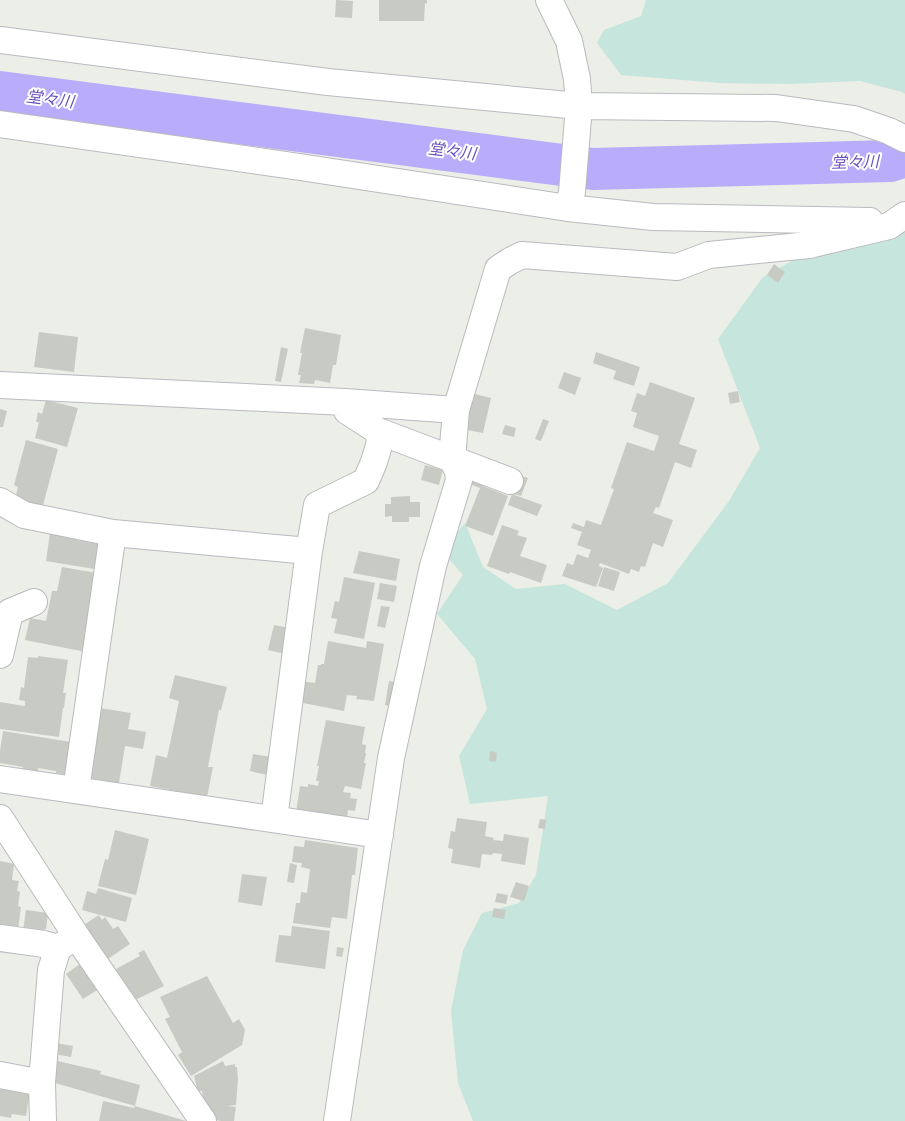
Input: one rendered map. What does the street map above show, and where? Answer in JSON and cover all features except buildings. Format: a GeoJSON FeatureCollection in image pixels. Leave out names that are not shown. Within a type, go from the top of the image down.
{"type":"FeatureCollection","features":[{"type":"Feature","properties":{"kind":"street"},"geometry":{"type":"LineString","coordinates":[[549,0],[569,41],[577,80],[578,119],[570,200]]}},
{"type":"Feature","properties":{"kind":"street"},"geometry":{"type":"LineString","coordinates":[[0,40],[328,82],[578,119],[776,108],[854,119],[897,135]]}},
{"type":"Feature","properties":{"kind":"street"},"geometry":{"type":"LineString","coordinates":[[0,124],[291,166],[570,200],[653,217],[874,221],[905,214]]}},
{"type":"Feature","properties":{"kind":"street"},"geometry":{"type":"LineString","coordinates":[[337,1121],[392,758],[429,585],[459,480],[458,471],[452,459],[456,410],[498,269],[510,260],[522,255],[677,267],[709,255],[809,245],[890,226],[905,214]]}},
{"type":"Feature","properties":{"kind":"street"},"geometry":{"type":"LineString","coordinates":[[0,384],[345,402],[456,410]]}},
{"type":"Feature","properties":{"kind":"street"},"geometry":{"type":"LineString","coordinates":[[345,402],[347,411],[378,430],[510,481]]}},
{"type":"Feature","properties":{"kind":"street"},"geometry":{"type":"LineString","coordinates":[[274,819],[309,551],[317,505],[366,481],[380,442],[378,430]]}},
{"type":"Feature","properties":{"kind":"street"},"geometry":{"type":"LineString","coordinates":[[0,501],[24,515],[113,533],[309,551]]}},
{"type":"Feature","properties":{"kind":"street"},"geometry":{"type":"LineString","coordinates":[[76,790],[113,533]]}},
{"type":"Feature","properties":{"kind":"street"},"geometry":{"type":"LineString","coordinates":[[0,655],[10,612],[34,602]]}},
{"type":"Feature","properties":{"kind":"street"},"geometry":{"type":"LineString","coordinates":[[0,779],[380,834]]}},
{"type":"Feature","properties":{"kind":"street"},"geometry":{"type":"LineString","coordinates":[[0,818],[67,942],[203,1121]]}},
{"type":"Feature","properties":{"kind":"street"},"geometry":{"type":"LineString","coordinates":[[0,938],[44,944],[67,942]]}},
{"type":"Feature","properties":{"kind":"street"},"geometry":{"type":"LineString","coordinates":[[43,1121],[42,1083],[51,970],[67,942]]}},
{"type":"Feature","properties":{"kind":"street"},"geometry":{"type":"LineString","coordinates":[[0,1075],[42,1083]]}},
{"type":"Feature","properties":{"kind":"shaded area"},"geometry":{"type":"Polygon","coordinates":[[[646,0],[905,0],[905,94],[860,81],[789,84],[720,83],[621,75],[597,43],[604,30],[641,16],[646,0]]]}},
{"type":"Feature","properties":{"kind":"shaded area"},"geometry":{"type":"Polygon","coordinates":[[[905,229],[905,1121],[473,1121],[458,1083],[451,1011],[463,950],[482,913],[519,903],[536,875],[548,796],[470,804],[459,756],[487,709],[475,659],[437,614],[463,575],[442,551],[465,523],[483,567],[516,589],[565,584],[617,610],[668,583],[729,501],[760,448],[718,339],[763,277],[842,233],[905,229]]]}},
{"type":"Feature","properties":{"kind":"waterway","name":"堂々川"},"geometry":{"type":"LineString","coordinates":[[0,92],[593,169],[890,161],[905,156]]}}]}
